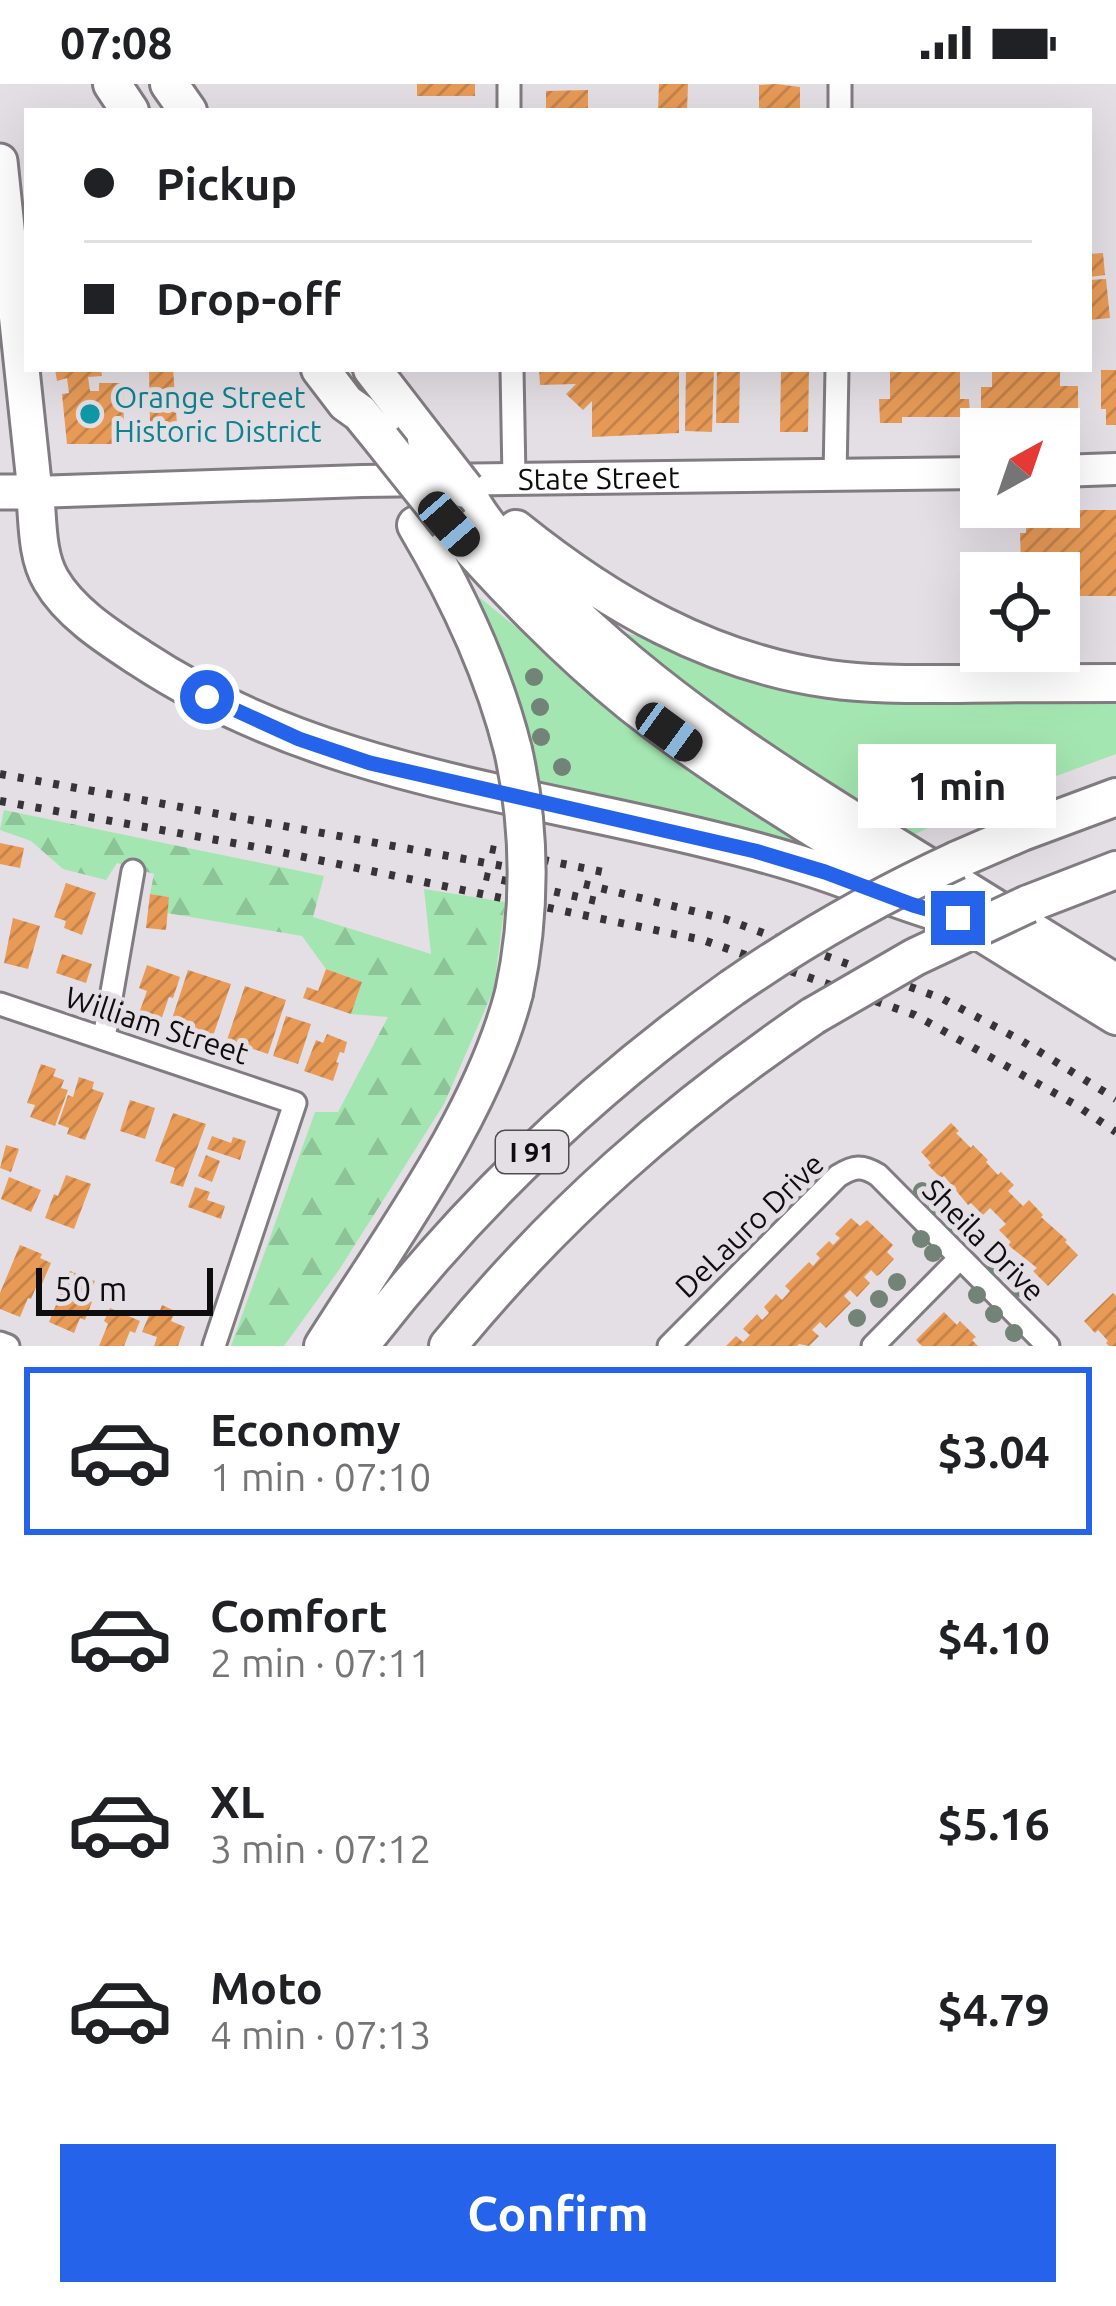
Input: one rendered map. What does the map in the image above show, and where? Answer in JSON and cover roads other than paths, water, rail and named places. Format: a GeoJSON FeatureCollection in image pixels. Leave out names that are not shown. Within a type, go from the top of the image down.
{"type":"FeatureCollection","features":[{"type":"Feature","properties":{"kind":"highway"},"geometry":{"type":"LineString","coordinates":[[322,372],[360,413],[373,440],[433,524],[656,722],[738,781],[1116,1016]]}},
{"type":"Feature","properties":{"kind":"highway"},"geometry":{"type":"LineString","coordinates":[[374,372],[498,524],[529,570],[596,635],[680,705],[828,806],[1116,983]]}},
{"type":"Feature","properties":{"kind":"highway"},"geometry":{"type":"LineString","coordinates":[[17,492],[45,568],[70,605],[153,667],[239,713],[370,763],[755,851],[958,918]]}},
{"type":"Feature","properties":{"kind":"highway"},"geometry":{"type":"LineString","coordinates":[[323,1346],[458,1128],[490,1063],[514,993],[525,917],[524,810],[513,750],[433,524]]}},
{"type":"Feature","properties":{"kind":"highway"},"geometry":{"type":"LineString","coordinates":[[498,524],[634,612],[696,642],[766,666],[880,684],[1116,682]]}},
{"type":"Feature","properties":{"kind":"highway","name":"I 91"},"geometry":{"type":"LineString","coordinates":[[360,1346],[465,1220],[525,1159],[620,1073],[732,988],[871,903],[957,860],[1116,797]]}},
{"type":"Feature","properties":{"kind":"highway","name":"I 91"},"geometry":{"type":"LineString","coordinates":[[448,1346],[533,1249],[607,1175],[711,1088],[813,1016],[915,957],[1028,904],[1116,870]]}},
{"type":"Feature","properties":{"kind":"main road"},"geometry":{"type":"LineString","coordinates":[[0,161],[17,492]]}},
{"type":"Feature","properties":{"kind":"main road"},"geometry":{"type":"LineString","coordinates":[[1080,470],[1116,469]]}},
{"type":"Feature","properties":{"kind":"main road","name":"State Street"},"geometry":{"type":"LineString","coordinates":[[17,492],[514,478],[960,473]]}},
{"type":"Feature","properties":{"kind":"street"},"geometry":{"type":"LineString","coordinates":[[512,372],[514,478]]}},
{"type":"Feature","properties":{"kind":"street"},"geometry":{"type":"LineString","coordinates":[[835,476],[837,372]]}},
{"type":"Feature","properties":{"kind":"street"},"geometry":{"type":"LineString","coordinates":[[104,1038],[133,871]]}},
{"type":"Feature","properties":{"kind":"street","name":"William Street"},"geometry":{"type":"LineString","coordinates":[[0,1004],[296,1103],[214,1346]]}},
{"type":"Feature","properties":{"kind":"street","name":"DeLauro Drive"},"geometry":{"type":"LineString","coordinates":[[669,1346],[838,1175],[854,1166],[878,1175]]}},
{"type":"Feature","properties":{"kind":"street","name":"Sheila Drive"},"geometry":{"type":"LineString","coordinates":[[878,1175],[1048,1346]]}},
{"type":"Feature","properties":{"kind":"street"},"geometry":{"type":"LineString","coordinates":[[873,1346],[959,1259]]}},
{"type":"Feature","properties":{"kind":"street"},"geometry":{"type":"LineString","coordinates":[[0,1342],[8,1346]]}},
{"type":"Feature","properties":{"kind":"railway"},"geometry":{"type":"LineString","coordinates":[[0,774],[508,867]]}},
{"type":"Feature","properties":{"kind":"railway"},"geometry":{"type":"LineString","coordinates":[[0,801],[256,847],[703,940],[915,1015],[1116,1132]]}},
{"type":"Feature","properties":{"kind":"railway"},"geometry":{"type":"LineString","coordinates":[[490,849],[613,874]]}},
{"type":"Feature","properties":{"kind":"railway"},"geometry":{"type":"LineString","coordinates":[[484,876],[601,902]]}},
{"type":"Feature","properties":{"kind":"railway"},"geometry":{"type":"LineString","coordinates":[[584,884],[725,919],[943,999],[1116,1099]]}},
{"type":"Feature","properties":{"kind":"place","name":"Orange Street Historic District"},"geometry":{"type":"Point","coordinates":[90,414]}}]}
